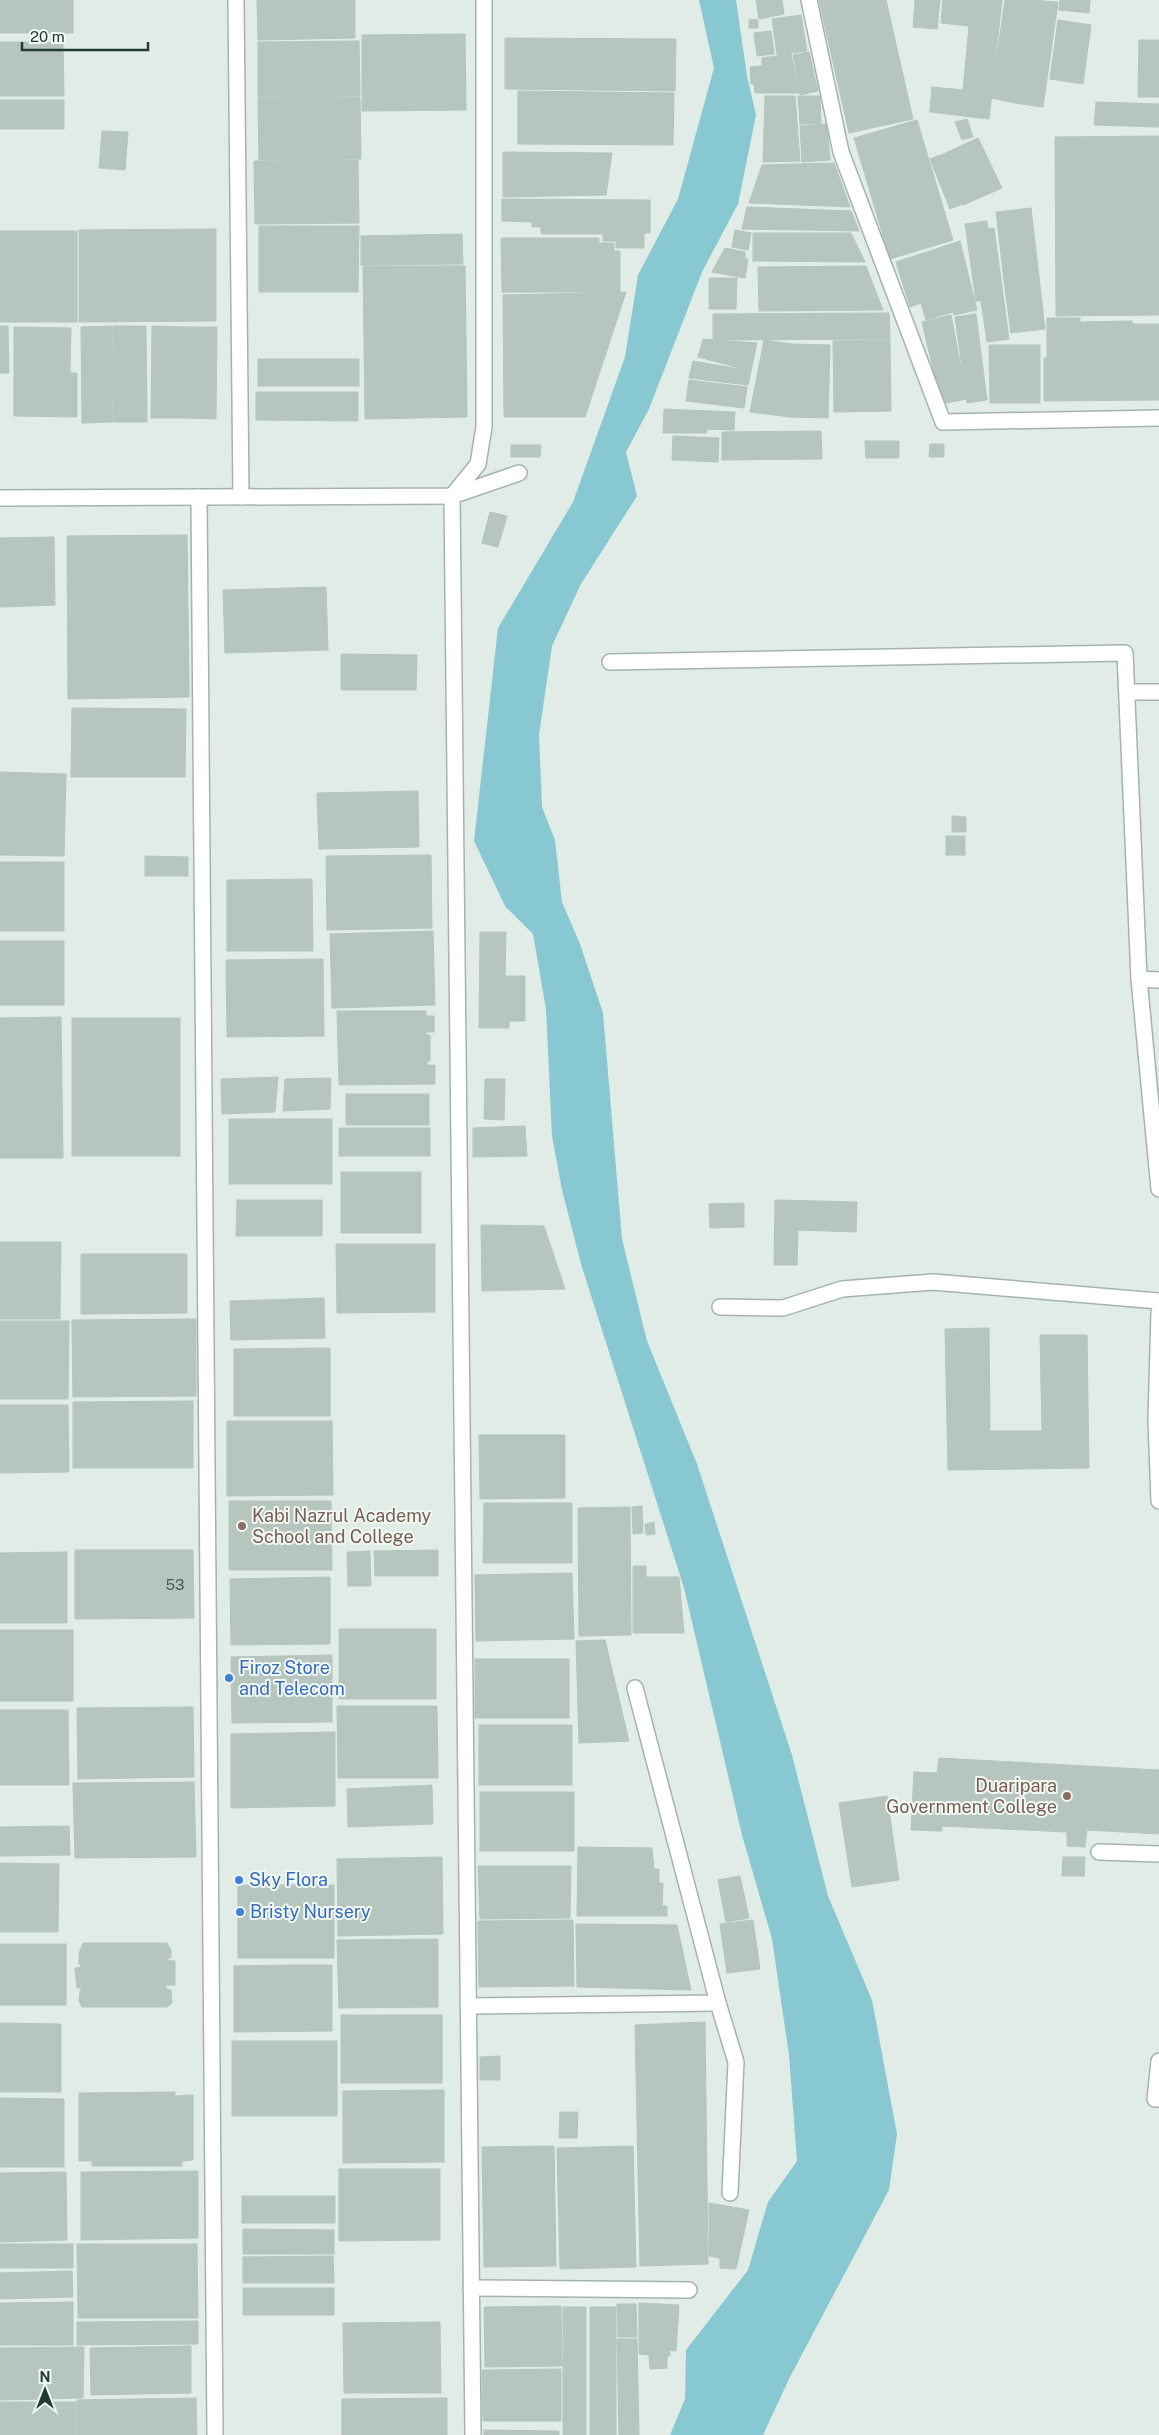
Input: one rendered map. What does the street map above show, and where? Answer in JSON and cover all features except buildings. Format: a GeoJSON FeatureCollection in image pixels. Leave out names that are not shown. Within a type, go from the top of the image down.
{"type":"FeatureCollection","features":[{"type":"Feature","properties":{"kind":"street"},"geometry":{"type":"LineString","coordinates":[[236,0],[242,496]]}},
{"type":"Feature","properties":{"kind":"street"},"geometry":{"type":"LineString","coordinates":[[473,2435],[452,496],[478,464],[484,426],[484,0]]}},
{"type":"Feature","properties":{"kind":"street"},"geometry":{"type":"LineString","coordinates":[[809,0],[841,152],[943,422],[1159,418]]}},
{"type":"Feature","properties":{"kind":"street"},"geometry":{"type":"LineString","coordinates":[[0,498],[452,496],[519,473]]}},
{"type":"Feature","properties":{"kind":"street"},"geometry":{"type":"LineString","coordinates":[[199,496],[215,2435]]}},
{"type":"Feature","properties":{"kind":"street"},"geometry":{"type":"LineString","coordinates":[[610,662],[1125,652],[1139,979],[1159,1189]]}},
{"type":"Feature","properties":{"kind":"street"},"geometry":{"type":"LineString","coordinates":[[1127,692],[1159,692]]}},
{"type":"Feature","properties":{"kind":"street"},"geometry":{"type":"LineString","coordinates":[[1139,979],[1159,980]]}},
{"type":"Feature","properties":{"kind":"street"},"geometry":{"type":"LineString","coordinates":[[720,1307],[783,1308],[842,1289],[933,1282],[1159,1301]]}},
{"type":"Feature","properties":{"kind":"street"},"geometry":{"type":"LineString","coordinates":[[1159,1312],[1156,1420],[1159,1500]]}},
{"type":"Feature","properties":{"kind":"street"},"geometry":{"type":"LineString","coordinates":[[635,1688],[718,2003],[736,2062],[730,2193]]}},
{"type":"Feature","properties":{"kind":"street"},"geometry":{"type":"LineString","coordinates":[[1100,1852],[1159,1854]]}},
{"type":"Feature","properties":{"kind":"street"},"geometry":{"type":"LineString","coordinates":[[468,2006],[718,2003]]}},
{"type":"Feature","properties":{"kind":"street"},"geometry":{"type":"LineString","coordinates":[[1159,2061],[1155,2099],[1159,2099]]}},
{"type":"Feature","properties":{"kind":"street"},"geometry":{"type":"LineString","coordinates":[[471,2288],[689,2290]]}},
{"type":"Feature","properties":{"kind":"water"},"geometry":{"type":"Polygon","coordinates":[[[699,0],[736,0],[747,76],[756,115],[738,204],[702,272],[649,409],[626,452],[637,496],[581,584],[552,646],[539,735],[542,807],[555,840],[562,902],[580,944],[603,1013],[622,1239],[647,1341],[697,1464],[792,1755],[828,1896],[872,2000],[897,2134],[889,2190],[790,2377],[763,2435],[670,2435],[685,2399],[686,2350],[748,2270],[768,2202],[797,2161],[789,2055],[772,1939],[742,1835],[684,1588],[581,1264],[562,1190],[552,1136],[546,1009],[533,934],[505,906],[474,841],[498,628],[573,502],[625,357],[638,275],[678,199],[714,68],[699,0]]]}},
{"type":"Feature","properties":{"kind":"place","name":"Kabi Nazrul Academy School and College"},"geometry":{"type":"Point","coordinates":[242,1526]}},
{"type":"Feature","properties":{"kind":"place","name":"Firoz Store and Telecom"},"geometry":{"type":"Point","coordinates":[229,1678]}},
{"type":"Feature","properties":{"kind":"place","name":"Duaripara Government College"},"geometry":{"type":"Point","coordinates":[1067,1796]}},
{"type":"Feature","properties":{"kind":"place","name":"Sky Flora"},"geometry":{"type":"Point","coordinates":[239,1880]}},
{"type":"Feature","properties":{"kind":"place","name":"Bristy Nursery"},"geometry":{"type":"Point","coordinates":[240,1912]}}]}
